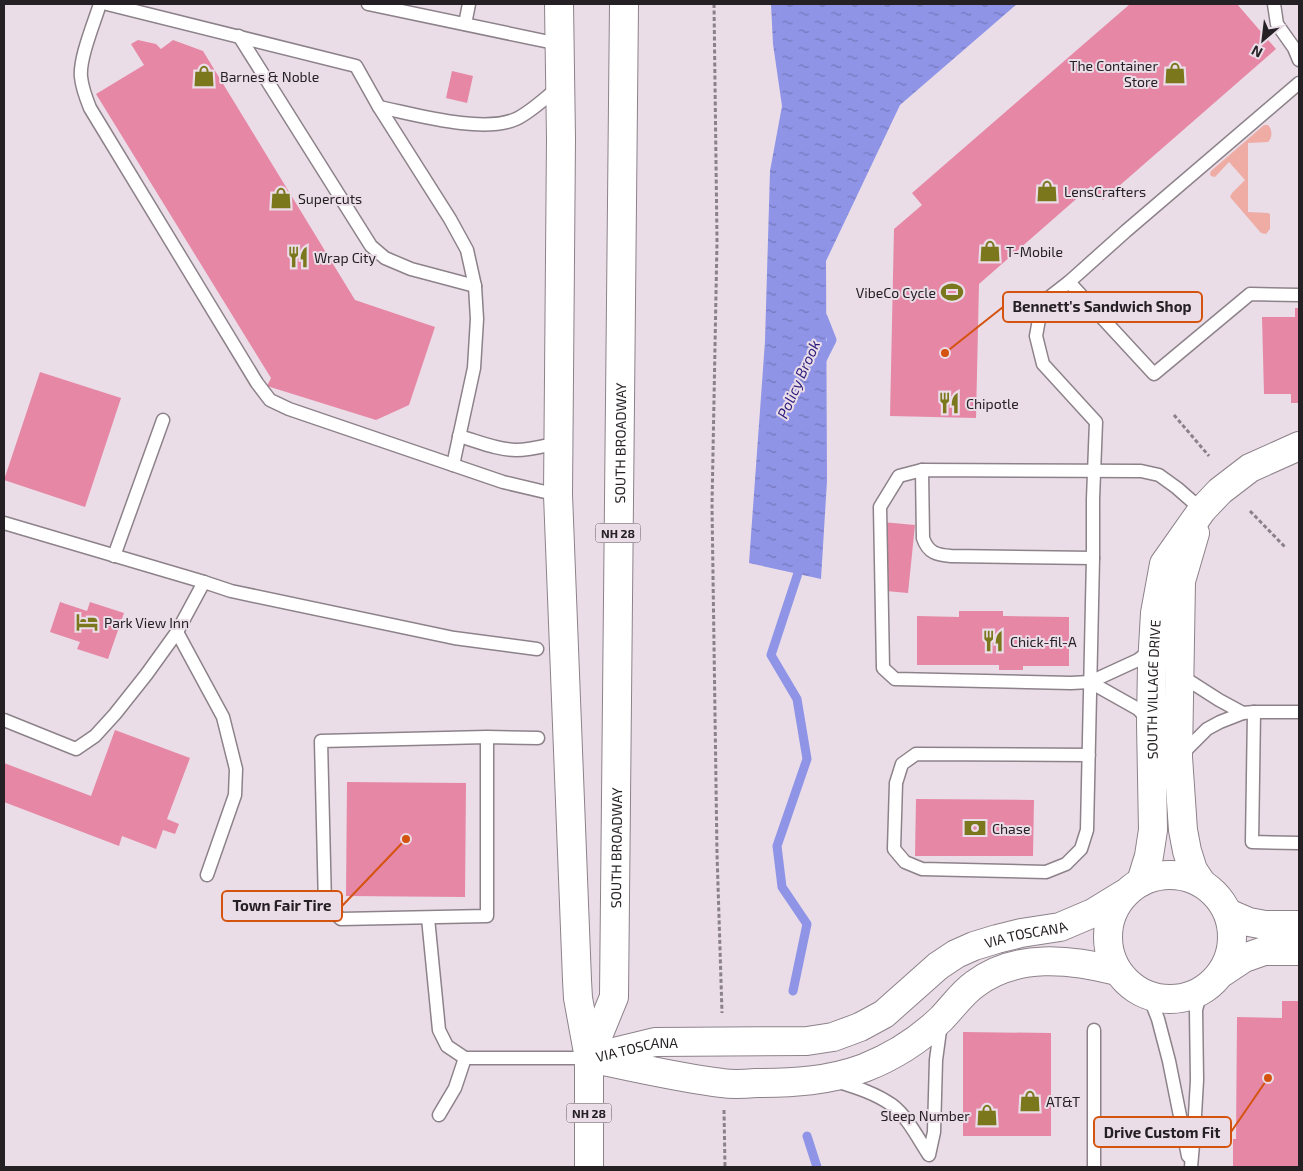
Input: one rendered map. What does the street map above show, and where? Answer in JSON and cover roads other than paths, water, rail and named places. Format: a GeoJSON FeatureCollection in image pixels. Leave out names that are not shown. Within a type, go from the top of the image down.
{"type":"FeatureCollection","features":[{"type":"Feature","properties":{"kind":"main road","name":"SOUTH BROADWAY"},"geometry":{"type":"LineString","coordinates":[[559,4],[561,139],[558,495],[577,989],[589,1058],[589,1167]]}},
{"type":"Feature","properties":{"kind":"main road","name":"SOUTH BROADWAY"},"geometry":{"type":"LineString","coordinates":[[589,1058],[614,997],[624,4]]}},
{"type":"Feature","properties":{"kind":"main road","name":"SOUTH VILLAGE DRIVE"},"geometry":{"type":"LineString","coordinates":[[1133,888],[1150,856],[1153,830],[1151,724],[1153,648],[1155,613],[1164,564],[1202,510],[1220,491],[1250,468],[1299,446]]}},
{"type":"Feature","properties":{"kind":"main road","name":"SOUTH VILLAGE DRIVE"},"geometry":{"type":"LineString","coordinates":[[1201,882],[1193,870],[1183,830],[1178,758],[1181,581],[1202,510]]}},
{"type":"Feature","properties":{"kind":"main road"},"geometry":{"type":"LineString","coordinates":[[1223,972],[1231,953],[1233,940],[1228,912],[1217,895],[1201,882],[1181,875],[1160,875],[1133,888],[1113,911],[1108,931],[1109,952],[1117,971],[1131,986],[1149,996],[1170,1000],[1190,997],[1208,987],[1223,972],[1244,958],[1264,951],[1299,951]]}},
{"type":"Feature","properties":{"kind":"main road","name":"VIA TOSCANA"},"geometry":{"type":"LineString","coordinates":[[589,1058],[655,1042],[807,1041],[833,1037],[860,1027],[884,1014],[938,966],[956,954],[997,939],[1060,927],[1093,913],[1133,888]]}},
{"type":"Feature","properties":{"kind":"main road"},"geometry":{"type":"LineString","coordinates":[[1228,912],[1249,922],[1265,925],[1299,925]]}},
{"type":"Feature","properties":{"kind":"main road","name":"VIA TOSCANA"},"geometry":{"type":"LineString","coordinates":[[589,1058],[724,1084],[787,1083],[828,1079],[864,1068],[900,1050],[926,1032],[942,1018],[958,999],[993,972],[1013,965],[1039,961],[1063,961],[1117,971]]}},
{"type":"Feature","properties":{"kind":"lane"},"geometry":{"type":"LineString","coordinates":[[100,4],[81,62],[81,76],[90,108],[257,383],[270,400],[289,410],[504,482],[558,495]]}},
{"type":"Feature","properties":{"kind":"lane"},"geometry":{"type":"LineString","coordinates":[[107,4],[356,66],[467,250],[475,286],[477,319],[474,368],[453,465]]}},
{"type":"Feature","properties":{"kind":"lane"},"geometry":{"type":"LineString","coordinates":[[368,4],[559,44]]}},
{"type":"Feature","properties":{"kind":"lane"},"geometry":{"type":"LineString","coordinates":[[465,24],[469,4]]}},
{"type":"Feature","properties":{"kind":"lane"},"geometry":{"type":"LineString","coordinates":[[1274,4],[1277,24],[1294,48],[1299,60]]}},
{"type":"Feature","properties":{"kind":"lane"},"geometry":{"type":"LineString","coordinates":[[239,36],[371,246],[385,258],[410,269],[475,286]]}},
{"type":"Feature","properties":{"kind":"lane"},"geometry":{"type":"LineString","coordinates":[[1088,755],[916,754],[902,764],[896,783],[894,849],[906,862],[922,869],[1046,872],[1066,864],[1081,850],[1087,830],[1096,422],[1043,364],[1036,336],[1042,303],[1069,282],[1299,83]]}},
{"type":"Feature","properties":{"kind":"lane"},"geometry":{"type":"LineString","coordinates":[[379,107],[464,123],[485,125],[505,123],[531,110],[560,85]]}},
{"type":"Feature","properties":{"kind":"lane"},"geometry":{"type":"LineString","coordinates":[[1069,282],[1154,374],[1250,294],[1299,295]]}},
{"type":"Feature","properties":{"kind":"lane"},"geometry":{"type":"LineString","coordinates":[[114,556],[163,420]]}},
{"type":"Feature","properties":{"kind":"lane"},"geometry":{"type":"LineString","coordinates":[[459,436],[496,447],[515,450],[558,442]]}},
{"type":"Feature","properties":{"kind":"lane"},"geometry":{"type":"LineString","coordinates":[[922,470],[923,538],[926,546],[934,552],[944,555],[1093,558]]}},
{"type":"Feature","properties":{"kind":"lane"},"geometry":{"type":"LineString","coordinates":[[1153,648],[1138,660],[1090,682],[895,679],[883,668],[880,507],[899,476],[922,470],[1094,470],[1141,471],[1159,475],[1202,510]]}},
{"type":"Feature","properties":{"kind":"lane"},"geometry":{"type":"LineString","coordinates":[[4,523],[231,591],[454,638],[537,649]]}},
{"type":"Feature","properties":{"kind":"lane"},"geometry":{"type":"LineString","coordinates":[[4,720],[76,749],[95,736],[146,675],[177,632],[204,582]]}},
{"type":"Feature","properties":{"kind":"lane"},"geometry":{"type":"LineString","coordinates":[[177,632],[224,718],[236,769],[234,795],[207,875]]}},
{"type":"Feature","properties":{"kind":"lane"},"geometry":{"type":"LineString","coordinates":[[1180,675],[1219,700],[1248,712]]}},
{"type":"Feature","properties":{"kind":"lane"},"geometry":{"type":"LineString","coordinates":[[1090,682],[1138,709],[1151,724]]}},
{"type":"Feature","properties":{"kind":"lane"},"geometry":{"type":"LineString","coordinates":[[1248,712],[1252,842],[1299,843]]}},
{"type":"Feature","properties":{"kind":"lane"},"geometry":{"type":"LineString","coordinates":[[1178,758],[1207,729],[1220,722],[1248,712],[1299,712]]}},
{"type":"Feature","properties":{"kind":"lane"},"geometry":{"type":"LineString","coordinates":[[486,737],[487,916],[341,919],[325,905],[321,742],[486,737],[538,738]]}},
{"type":"Feature","properties":{"kind":"lane"},"geometry":{"type":"LineString","coordinates":[[428,918],[438,1030],[447,1046],[465,1058],[589,1058]]}},
{"type":"Feature","properties":{"kind":"lane"},"geometry":{"type":"LineString","coordinates":[[1190,1167],[1197,1080],[1196,1010],[1201,991]]}},
{"type":"Feature","properties":{"kind":"lane"},"geometry":{"type":"LineString","coordinates":[[1149,996],[1158,1019],[1169,1061],[1190,1167]]}},
{"type":"Feature","properties":{"kind":"lane"},"geometry":{"type":"LineString","coordinates":[[929,1161],[934,1132],[936,1060],[942,1018]]}},
{"type":"Feature","properties":{"kind":"lane"},"geometry":{"type":"LineString","coordinates":[[1094,1030],[1094,1167]]}},
{"type":"Feature","properties":{"kind":"lane"},"geometry":{"type":"LineString","coordinates":[[439,1115],[454,1088],[465,1058]]}},
{"type":"Feature","properties":{"kind":"lane"},"geometry":{"type":"LineString","coordinates":[[828,1079],[869,1092],[894,1106],[912,1127],[929,1161]]}},
{"type":"Feature","properties":{"kind":"water"},"geometry":{"type":"Polygon","coordinates":[[[771,4],[1017,4],[900,105],[826,261],[827,481],[821,579],[749,563],[765,341],[770,171],[782,106],[773,44],[771,4]]]}},
{"type":"Feature","properties":{"kind":"waterway","name":"Policy Brook"},"geometry":{"type":"LineString","coordinates":[[822,360],[832,340],[823,317]]}},
{"type":"Feature","properties":{"kind":"waterway","name":"Policy Brook"},"geometry":{"type":"LineString","coordinates":[[793,991],[807,924],[782,887],[777,846],[807,759],[797,699],[771,655],[801,564]]}},
{"type":"Feature","properties":{"kind":"waterway","name":"Policy Brook"},"geometry":{"type":"LineString","coordinates":[[807,1136],[817,1167]]}},
{"type":"Feature","properties":{"kind":"place","name":"The Container Store"},"geometry":{"type":"Point","coordinates":[1175,73]}},
{"type":"Feature","properties":{"kind":"place","name":"Barnes & Noble"},"geometry":{"type":"Point","coordinates":[204,76]}},
{"type":"Feature","properties":{"kind":"place","name":"LensCrafters"},"geometry":{"type":"Point","coordinates":[1047,191]}},
{"type":"Feature","properties":{"kind":"place","name":"Supercuts"},"geometry":{"type":"Point","coordinates":[281,198]}},
{"type":"Feature","properties":{"kind":"place","name":"T-Mobile"},"geometry":{"type":"Point","coordinates":[990,251]}},
{"type":"Feature","properties":{"kind":"place","name":"Wrap City"},"geometry":{"type":"Point","coordinates":[298,257]}},
{"type":"Feature","properties":{"kind":"place","name":"VibeCo Cycle"},"geometry":{"type":"Point","coordinates":[952,292]}},
{"type":"Feature","properties":{"kind":"place","name":"Bennett's Sandwich Shop"},"geometry":{"type":"Point","coordinates":[945,353]}},
{"type":"Feature","properties":{"kind":"place","name":"Chipotle"},"geometry":{"type":"Point","coordinates":[949,403]}},
{"type":"Feature","properties":{"kind":"place","name":"Park View Inn"},"geometry":{"type":"Point","coordinates":[87,622]}},
{"type":"Feature","properties":{"kind":"place","name":"Chick-fil-A"},"geometry":{"type":"Point","coordinates":[993,641]}},
{"type":"Feature","properties":{"kind":"place","name":"Chase"},"geometry":{"type":"Point","coordinates":[975,828]}},
{"type":"Feature","properties":{"kind":"place","name":"Town Fair Tire"},"geometry":{"type":"Point","coordinates":[406,839]}},
{"type":"Feature","properties":{"kind":"place","name":"Drive Custom Fit"},"geometry":{"type":"Point","coordinates":[1268,1078]}},
{"type":"Feature","properties":{"kind":"place","name":"AT&T"},"geometry":{"type":"Point","coordinates":[1030,1101]}},
{"type":"Feature","properties":{"kind":"place","name":"Sleep Number"},"geometry":{"type":"Point","coordinates":[987,1115]}}]}
